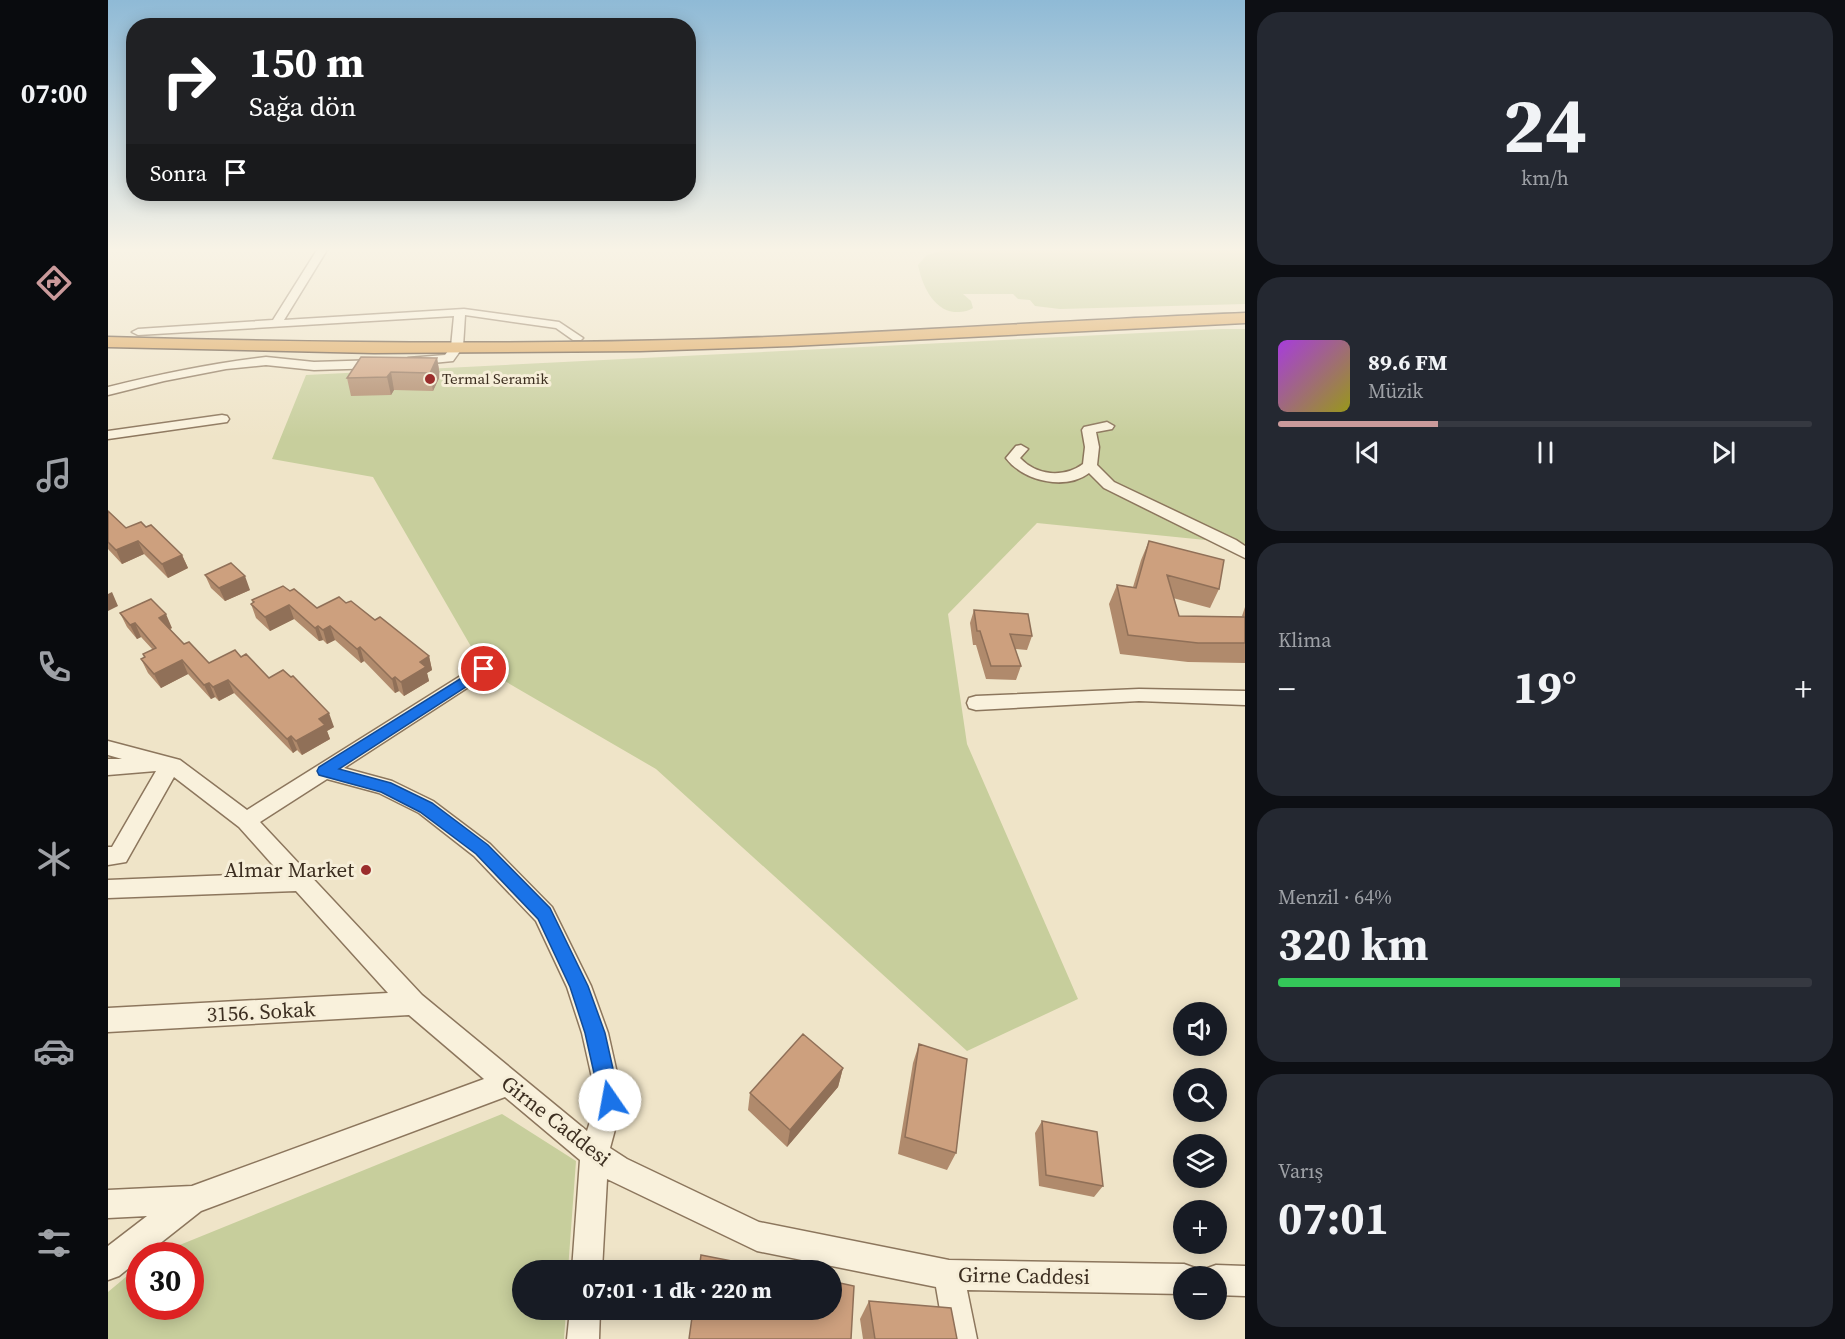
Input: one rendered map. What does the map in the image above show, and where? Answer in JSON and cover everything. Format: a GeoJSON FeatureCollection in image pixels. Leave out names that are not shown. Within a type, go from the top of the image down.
{"type":"FeatureCollection","features":[{"type":"Feature","properties":{"kind":"highway"},"geometry":{"type":"LineString","coordinates":[[108,342],[458,342],[1114,312]]}},
{"type":"Feature","properties":{"kind":"highway"},"geometry":{"type":"LineString","coordinates":[[108,331],[640,346],[853,338],[1245,318]]}},
{"type":"Feature","properties":{"kind":"street"},"geometry":{"type":"LineString","coordinates":[[276,324],[283,312]]}},
{"type":"Feature","properties":{"kind":"street"},"geometry":{"type":"LineString","coordinates":[[138,332],[453,312]]}},
{"type":"Feature","properties":{"kind":"street"},"geometry":{"type":"LineString","coordinates":[[108,391],[163,377],[226,365],[266,361],[314,366],[364,366],[449,358],[458,342],[460,312]]}},
{"type":"Feature","properties":{"kind":"street"},"geometry":{"type":"LineString","coordinates":[[464,312],[559,325],[578,338]]}},
{"type":"Feature","properties":{"kind":"street"},"geometry":{"type":"LineString","coordinates":[[108,435],[222,419]]}},
{"type":"Feature","properties":{"kind":"street"},"geometry":{"type":"LineString","coordinates":[[1090,466],[1092,447],[1089,430],[1107,426]]}},
{"type":"Feature","properties":{"kind":"street"},"geometry":{"type":"LineString","coordinates":[[1021,449],[1013,458],[1017,466],[1050,477],[1074,476],[1090,466]]}},
{"type":"Feature","properties":{"kind":"street"},"geometry":{"type":"LineString","coordinates":[[1090,466],[1109,485],[1231,543],[1245,553]]}},
{"type":"Feature","properties":{"kind":"street"},"geometry":{"type":"LineString","coordinates":[[246,821],[484,669]]}},
{"type":"Feature","properties":{"kind":"street"},"geometry":{"type":"LineString","coordinates":[[976,703],[1128,695],[1245,698]]}},
{"type":"Feature","properties":{"kind":"street","name":"Girne Caddesi"},"geometry":{"type":"LineString","coordinates":[[108,748],[173,765],[246,821],[413,1003],[594,1154],[617,1169],[757,1236],[949,1275],[1173,1279]]}},
{"type":"Feature","properties":{"kind":"street"},"geometry":{"type":"LineString","coordinates":[[108,767],[173,765]]}},
{"type":"Feature","properties":{"kind":"street"},"geometry":{"type":"LineString","coordinates":[[108,856],[118,856],[162,777],[173,765]]}},
{"type":"Feature","properties":{"kind":"street"},"geometry":{"type":"LineString","coordinates":[[325,771],[385,787],[426,807],[482,850],[544,914],[579,986],[595,1033],[610,1100],[594,1154],[588,1260]]}},
{"type":"Feature","properties":{"kind":"street"},"geometry":{"type":"LineString","coordinates":[[108,889],[301,881]]}},
{"type":"Feature","properties":{"kind":"street","name":"3156. Sokak"},"geometry":{"type":"LineString","coordinates":[[108,1020],[413,1003]]}},
{"type":"Feature","properties":{"kind":"street"},"geometry":{"type":"LineString","coordinates":[[108,1265],[192,1200],[508,1083]]}},
{"type":"Feature","properties":{"kind":"street"},"geometry":{"type":"LineString","coordinates":[[108,1204],[192,1200]]}},
{"type":"Feature","properties":{"kind":"street"},"geometry":{"type":"LineString","coordinates":[[949,1275],[961,1339]]}},
{"type":"Feature","properties":{"kind":"street"},"geometry":{"type":"LineString","coordinates":[[1227,1280],[1245,1281]]}},
{"type":"Feature","properties":{"kind":"street"},"geometry":{"type":"LineString","coordinates":[[583,1339],[584,1320]]}},
{"type":"Feature","properties":{"kind":"green space"},"geometry":{"type":"Polygon","coordinates":[[[1245,329],[1245,544],[1037,523],[948,614],[967,744],[1078,999],[967,1051],[656,769],[484,669],[373,477],[272,459],[306,375],[1245,329]]]}},
{"type":"Feature","properties":{"kind":"green space"},"geometry":{"type":"Polygon","coordinates":[[[502,1114],[576,1161],[569,1260],[512,1260],[512,1320],[565,1320],[564,1339],[108,1339],[108,1292],[126,1277],[126,1320],[204,1320],[204,1242],[187,1242],[502,1114]]]}},
{"type":"Feature","properties":{"kind":"building"},"geometry":{"type":"Polygon","coordinates":[[[361,357],[437,358],[430,373],[391,372],[387,377],[347,378],[361,357]]]}},
{"type":"Feature","properties":{"kind":"building"},"geometry":{"type":"Polygon","coordinates":[[[108,511],[126,528],[141,522],[146,527],[151,525],[182,555],[162,564],[138,541],[116,550],[108,542],[108,511]]]}},
{"type":"Feature","properties":{"kind":"building"},"geometry":{"type":"Polygon","coordinates":[[[1149,541],[1224,560],[1219,589],[1167,575],[1179,616],[1245,617],[1245,643],[1198,643],[1128,635],[1117,585],[1136,588],[1149,541]]]}},
{"type":"Feature","properties":{"kind":"building"},"geometry":{"type":"Polygon","coordinates":[[[231,563],[245,576],[219,588],[205,575],[231,563]]]}},
{"type":"Feature","properties":{"kind":"building"},"geometry":{"type":"Polygon","coordinates":[[[283,586],[290,591],[294,589],[317,608],[339,597],[346,603],[351,601],[375,620],[380,617],[429,656],[420,662],[426,667],[401,682],[395,677],[392,679],[360,647],[357,649],[330,626],[323,630],[318,626],[315,628],[289,605],[265,617],[251,604],[254,602],[252,600],[283,586]]]}},
{"type":"Feature","properties":{"kind":"building"},"geometry":{"type":"Polygon","coordinates":[[[151,599],[166,614],[159,618],[184,644],[189,642],[209,663],[235,650],[241,657],[246,654],[269,678],[283,670],[291,677],[293,676],[329,713],[319,719],[325,725],[296,741],[291,736],[287,739],[228,680],[213,687],[209,683],[204,685],[182,660],[154,674],[141,659],[145,657],[143,654],[156,648],[135,623],[130,625],[120,613],[151,599]]]}},
{"type":"Feature","properties":{"kind":"building"},"geometry":{"type":"Polygon","coordinates":[[[974,610],[1028,614],[1032,636],[1010,634],[1021,666],[991,666],[980,631],[977,631],[974,610]]]}},
{"type":"Feature","properties":{"kind":"building"},"geometry":{"type":"Polygon","coordinates":[[[803,1034],[843,1068],[790,1130],[750,1093],[803,1034]]]}},
{"type":"Feature","properties":{"kind":"building"},"geometry":{"type":"Polygon","coordinates":[[[919,1044],[967,1059],[956,1153],[905,1137],[919,1044]]]}},
{"type":"Feature","properties":{"kind":"building"},"geometry":{"type":"Polygon","coordinates":[[[1042,1121],[1097,1132],[1103,1186],[1046,1175],[1042,1121]]]}},
{"type":"Feature","properties":{"kind":"building"},"geometry":{"type":"Polygon","coordinates":[[[701,1255],[727,1260],[700,1260],[701,1255]]]}},
{"type":"Feature","properties":{"kind":"building"},"geometry":{"type":"Polygon","coordinates":[[[842,1283],[854,1286],[851,1339],[689,1339],[692,1320],[842,1320],[842,1283]]]}},
{"type":"Feature","properties":{"kind":"building"},"geometry":{"type":"Polygon","coordinates":[[[869,1301],[951,1308],[957,1339],[875,1339],[869,1301]]]}},
{"type":"Feature","properties":{"kind":"place","name":"Termal Seramik"},"geometry":{"type":"Point","coordinates":[430,379]}},
{"type":"Feature","properties":{"kind":"place","name":"Almar Market"},"geometry":{"type":"Point","coordinates":[366,870]}},
{"type":"Feature","properties":{"kind":"route"},"geometry":{"type":"LineString","coordinates":[[484,669],[325,771],[385,787],[426,807],[482,850],[544,914],[579,986],[595,1033],[610,1100]]}}]}
